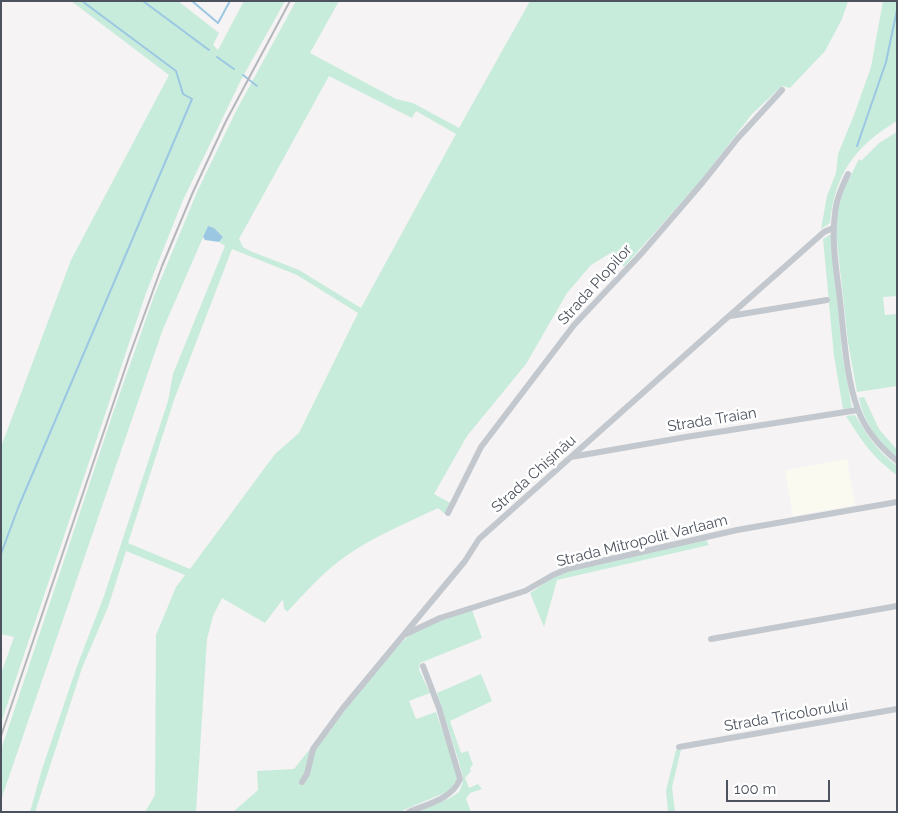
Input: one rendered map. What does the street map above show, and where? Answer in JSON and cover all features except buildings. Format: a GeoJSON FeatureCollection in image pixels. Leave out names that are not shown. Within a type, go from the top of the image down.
{"type":"FeatureCollection","features":[{"type":"Feature","properties":{"kind":"street","name":"Strada Plopilor"},"geometry":{"type":"LineString","coordinates":[[448,513],[481,447],[574,325],[641,254],[738,138],[782,90]]}},
{"type":"Feature","properties":{"kind":"street"},"geometry":{"type":"LineString","coordinates":[[848,174],[838,197],[833,228],[847,357],[858,410],[873,438],[897,461]]}},
{"type":"Feature","properties":{"kind":"street","name":"Strada Chișinău"},"geometry":{"type":"LineString","coordinates":[[302,782],[307,774],[313,749],[370,673],[404,636],[434,596],[465,561],[478,539],[728,316],[824,232],[833,228]]}},
{"type":"Feature","properties":{"kind":"street"},"geometry":{"type":"LineString","coordinates":[[728,316],[827,300]]}},
{"type":"Feature","properties":{"kind":"street","name":"Strada Traian"},"geometry":{"type":"LineString","coordinates":[[570,457],[686,436],[858,410]]}},
{"type":"Feature","properties":{"kind":"street","name":"Strada Mitropolit Varlaam"},"geometry":{"type":"LineString","coordinates":[[404,636],[440,618],[508,598],[567,569],[737,530],[897,502]]}},
{"type":"Feature","properties":{"kind":"street"},"geometry":{"type":"LineString","coordinates":[[712,639],[897,606]]}},
{"type":"Feature","properties":{"kind":"street"},"geometry":{"type":"LineString","coordinates":[[409,812],[449,794],[457,787],[460,779],[440,708],[422,666]]}},
{"type":"Feature","properties":{"kind":"street","name":"Strada Tricolorului"},"geometry":{"type":"LineString","coordinates":[[679,747],[897,709]]}},
{"type":"Feature","properties":{"kind":"shaded area"},"geometry":{"type":"Polygon","coordinates":[[[847,459],[855,505],[793,516],[785,470],[847,459]]]}},
{"type":"Feature","properties":{"kind":"green space"},"geometry":{"type":"Polygon","coordinates":[[[71,1],[178,1],[219,33],[213,45],[218,50],[244,1],[285,1],[241,80],[183,200],[146,293],[1,723],[1,674],[14,637],[1,634],[1,447],[71,260],[169,75],[71,1]]]}},
{"type":"Feature","properties":{"kind":"green space"},"geometry":{"type":"Polygon","coordinates":[[[296,1],[339,1],[310,53],[396,99],[413,103],[459,128],[530,1],[848,1],[842,19],[825,51],[790,88],[782,86],[752,114],[702,179],[624,267],[614,251],[591,265],[567,293],[526,364],[467,436],[434,494],[452,504],[445,514],[438,508],[368,542],[338,562],[287,612],[284,608],[283,599],[265,623],[222,598],[213,616],[207,639],[196,812],[145,812],[155,795],[156,635],[176,587],[185,575],[126,551],[108,607],[82,668],[35,812],[30,812],[42,769],[77,666],[104,596],[168,401],[173,374],[225,246],[219,242],[223,237],[208,226],[163,329],[1,800],[1,750],[154,296],[197,192],[236,111],[296,1]],[[329,76],[239,239],[243,247],[250,251],[299,270],[361,308],[456,134],[416,111],[412,118],[329,76]],[[232,249],[174,400],[128,543],[190,569],[275,454],[299,433],[358,313],[297,275],[232,249]]]}},
{"type":"Feature","properties":{"kind":"green space"},"geometry":{"type":"Polygon","coordinates":[[[883,1],[897,1],[897,121],[869,141],[849,163],[837,190],[830,223],[821,229],[827,196],[836,173],[838,154],[871,67],[883,1]]]}},
{"type":"Feature","properties":{"kind":"green space"},"geometry":{"type":"Polygon","coordinates":[[[897,132],[897,296],[883,297],[885,315],[897,314],[897,386],[857,392],[848,342],[836,233],[838,209],[845,187],[859,159],[861,161],[879,143],[897,132]]]}},
{"type":"Feature","properties":{"kind":"green space"},"geometry":{"type":"Polygon","coordinates":[[[831,234],[842,352],[852,408],[843,409],[834,356],[823,239],[831,234]]]}},
{"type":"Feature","properties":{"kind":"green space"},"geometry":{"type":"Polygon","coordinates":[[[864,397],[879,429],[897,450],[897,457],[872,431],[861,407],[859,398],[864,397]]]}},
{"type":"Feature","properties":{"kind":"green space"},"geometry":{"type":"Polygon","coordinates":[[[855,415],[873,443],[897,466],[897,475],[868,448],[846,416],[855,415]]]}},
{"type":"Feature","properties":{"kind":"green space"},"geometry":{"type":"Polygon","coordinates":[[[706,540],[709,545],[557,580],[544,627],[530,593],[554,577],[566,571],[706,540]]]}},
{"type":"Feature","properties":{"kind":"green space"},"geometry":{"type":"Polygon","coordinates":[[[472,610],[482,638],[420,663],[419,670],[430,693],[409,701],[416,719],[436,712],[456,770],[457,779],[449,791],[399,812],[233,812],[258,790],[257,771],[294,769],[309,750],[316,749],[373,673],[407,637],[442,619],[472,610]]]}},
{"type":"Feature","properties":{"kind":"green space"},"geometry":{"type":"Polygon","coordinates":[[[481,674],[492,701],[450,721],[461,753],[468,751],[473,765],[465,778],[469,788],[478,784],[482,789],[470,793],[466,799],[471,812],[418,812],[450,798],[459,792],[462,785],[463,778],[459,762],[437,693],[481,674]]]}},
{"type":"Feature","properties":{"kind":"green space"},"geometry":{"type":"Polygon","coordinates":[[[676,750],[681,750],[672,787],[675,812],[668,812],[666,791],[676,750]]]}},
{"type":"Feature","properties":{"kind":"water"},"geometry":{"type":"Polygon","coordinates":[[[208,226],[214,228],[223,237],[219,242],[205,240],[203,237],[208,226]]]}},
{"type":"Feature","properties":{"kind":"waterway"},"geometry":{"type":"LineString","coordinates":[[1,554],[18,508],[192,99],[183,94],[176,71],[82,1]]}},
{"type":"Feature","properties":{"kind":"waterway"},"geometry":{"type":"LineString","coordinates":[[143,1],[209,50]]}},
{"type":"Feature","properties":{"kind":"waterway"},"geometry":{"type":"LineString","coordinates":[[192,1],[218,23],[230,1]]}},
{"type":"Feature","properties":{"kind":"waterway"},"geometry":{"type":"LineString","coordinates":[[857,146],[886,62],[897,10]]}},
{"type":"Feature","properties":{"kind":"waterway"},"geometry":{"type":"LineString","coordinates":[[217,57],[234,69]]}},
{"type":"Feature","properties":{"kind":"waterway"},"geometry":{"type":"LineString","coordinates":[[243,75],[257,86]]}},
{"type":"Feature","properties":{"kind":"railway"},"geometry":{"type":"LineString","coordinates":[[1,736],[130,354],[162,266],[193,192],[226,121],[290,1]]}}]}
